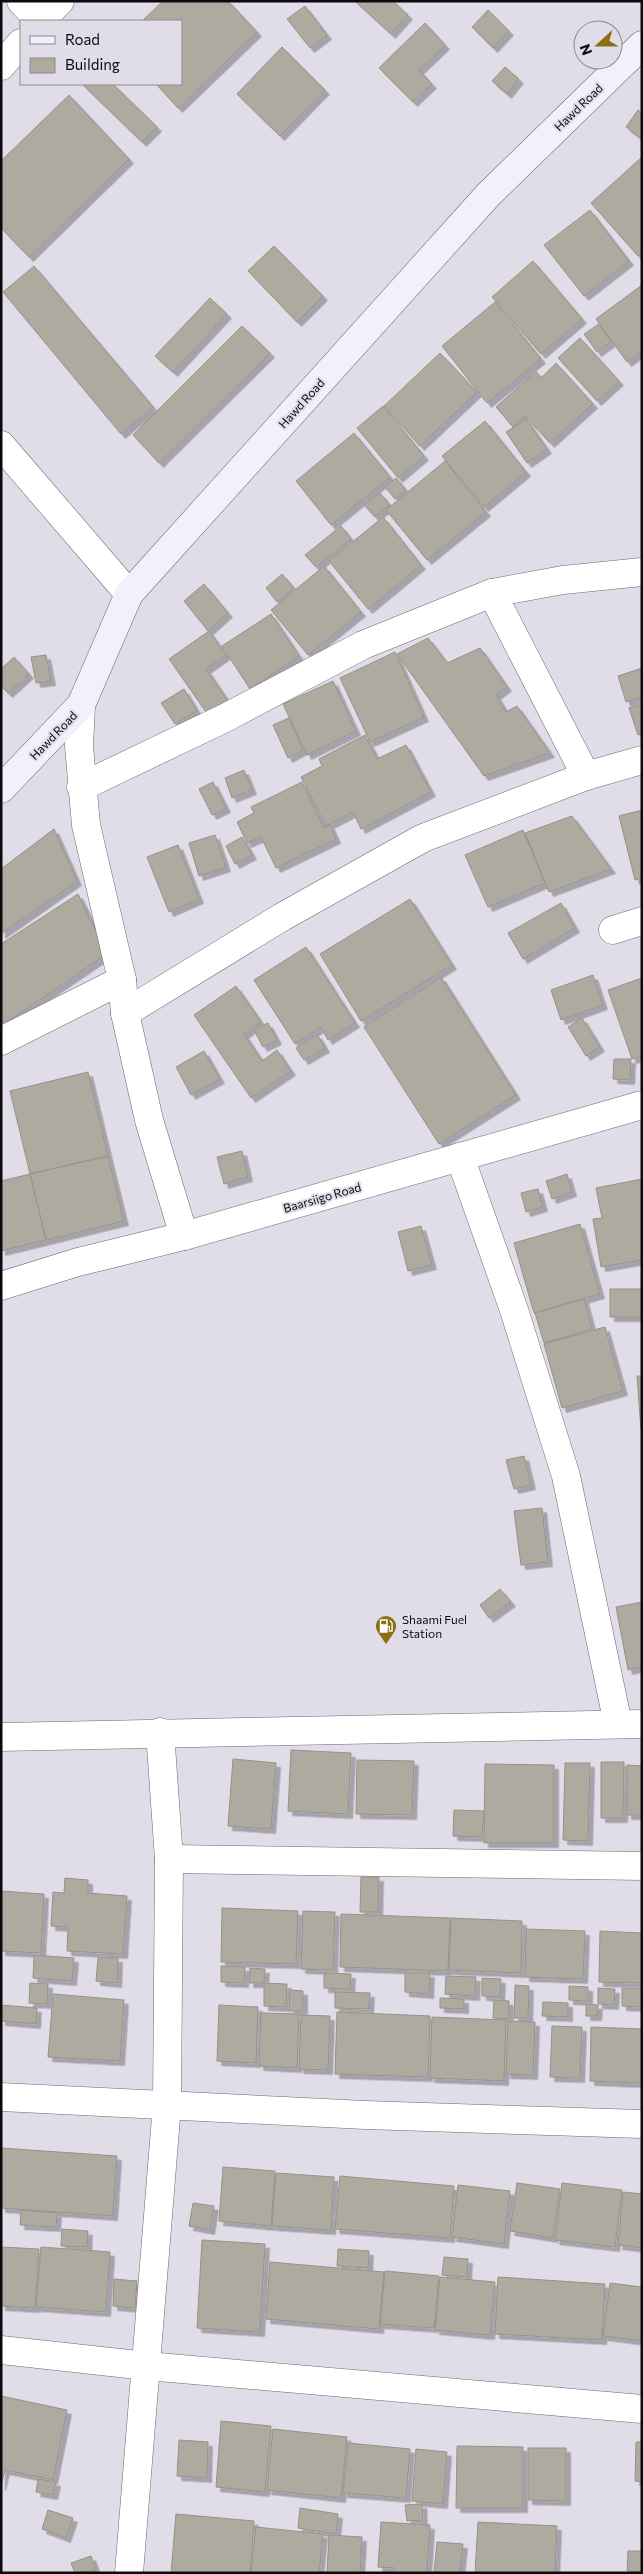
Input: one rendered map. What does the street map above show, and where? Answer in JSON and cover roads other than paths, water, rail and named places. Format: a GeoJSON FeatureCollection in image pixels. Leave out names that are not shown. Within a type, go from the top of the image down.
{"type":"FeatureCollection","features":[{"type":"Feature","properties":{"kind":"main road","name":"Hawd Road"},"geometry":{"type":"LineString","coordinates":[[1,789],[81,705],[129,594],[488,195],[642,45]]}},
{"type":"Feature","properties":{"kind":"street"},"geometry":{"type":"LineString","coordinates":[[21,1],[39,20]]}},
{"type":"Feature","properties":{"kind":"street"},"geometry":{"type":"LineString","coordinates":[[41,20],[60,1]]}},
{"type":"Feature","properties":{"kind":"street"},"geometry":{"type":"LineString","coordinates":[[1,66],[20,44]]}},
{"type":"Feature","properties":{"kind":"street"},"geometry":{"type":"LineString","coordinates":[[1,445],[129,594]]}},
{"type":"Feature","properties":{"kind":"street"},"geometry":{"type":"LineString","coordinates":[[81,787],[225,718],[363,645],[492,592],[563,580],[642,572]]}},
{"type":"Feature","properties":{"kind":"street"},"geometry":{"type":"LineString","coordinates":[[492,592],[586,776]]}},
{"type":"Feature","properties":{"kind":"street"},"geometry":{"type":"LineString","coordinates":[[81,705],[81,787],[86,825],[122,980],[125,1013],[149,1120],[184,1236]]}},
{"type":"Feature","properties":{"kind":"street"},"geometry":{"type":"LineString","coordinates":[[125,1013],[282,917],[423,838],[586,776],[642,760]]}},
{"type":"Feature","properties":{"kind":"street"},"geometry":{"type":"LineString","coordinates":[[613,930],[642,921]]}},
{"type":"Feature","properties":{"kind":"street"},"geometry":{"type":"LineString","coordinates":[[1,1041],[122,980]]}},
{"type":"Feature","properties":{"kind":"street","name":"Baarsiigo Road"},"geometry":{"type":"LineString","coordinates":[[1,1286],[78,1262],[184,1236],[642,1105]]}},
{"type":"Feature","properties":{"kind":"street"},"geometry":{"type":"LineString","coordinates":[[1,1737],[160,1732],[630,1724],[566,1476],[514,1310],[460,1157]]}},
{"type":"Feature","properties":{"kind":"street"},"geometry":{"type":"LineString","coordinates":[[129,2573],[167,2105],[169,1859],[160,1732]]}},
{"type":"Feature","properties":{"kind":"street"},"geometry":{"type":"LineString","coordinates":[[169,1859],[642,1866]]}},
{"type":"Feature","properties":{"kind":"street"},"geometry":{"type":"LineString","coordinates":[[1,2097],[642,2124]]}},
{"type":"Feature","properties":{"kind":"street"},"geometry":{"type":"LineString","coordinates":[[1,2350],[147,2366],[642,2409]]}},
{"type":"Feature","properties":{"kind":"place","name":"Shaami Fuel Station"},"geometry":{"type":"Point","coordinates":[386,1645]}}]}
